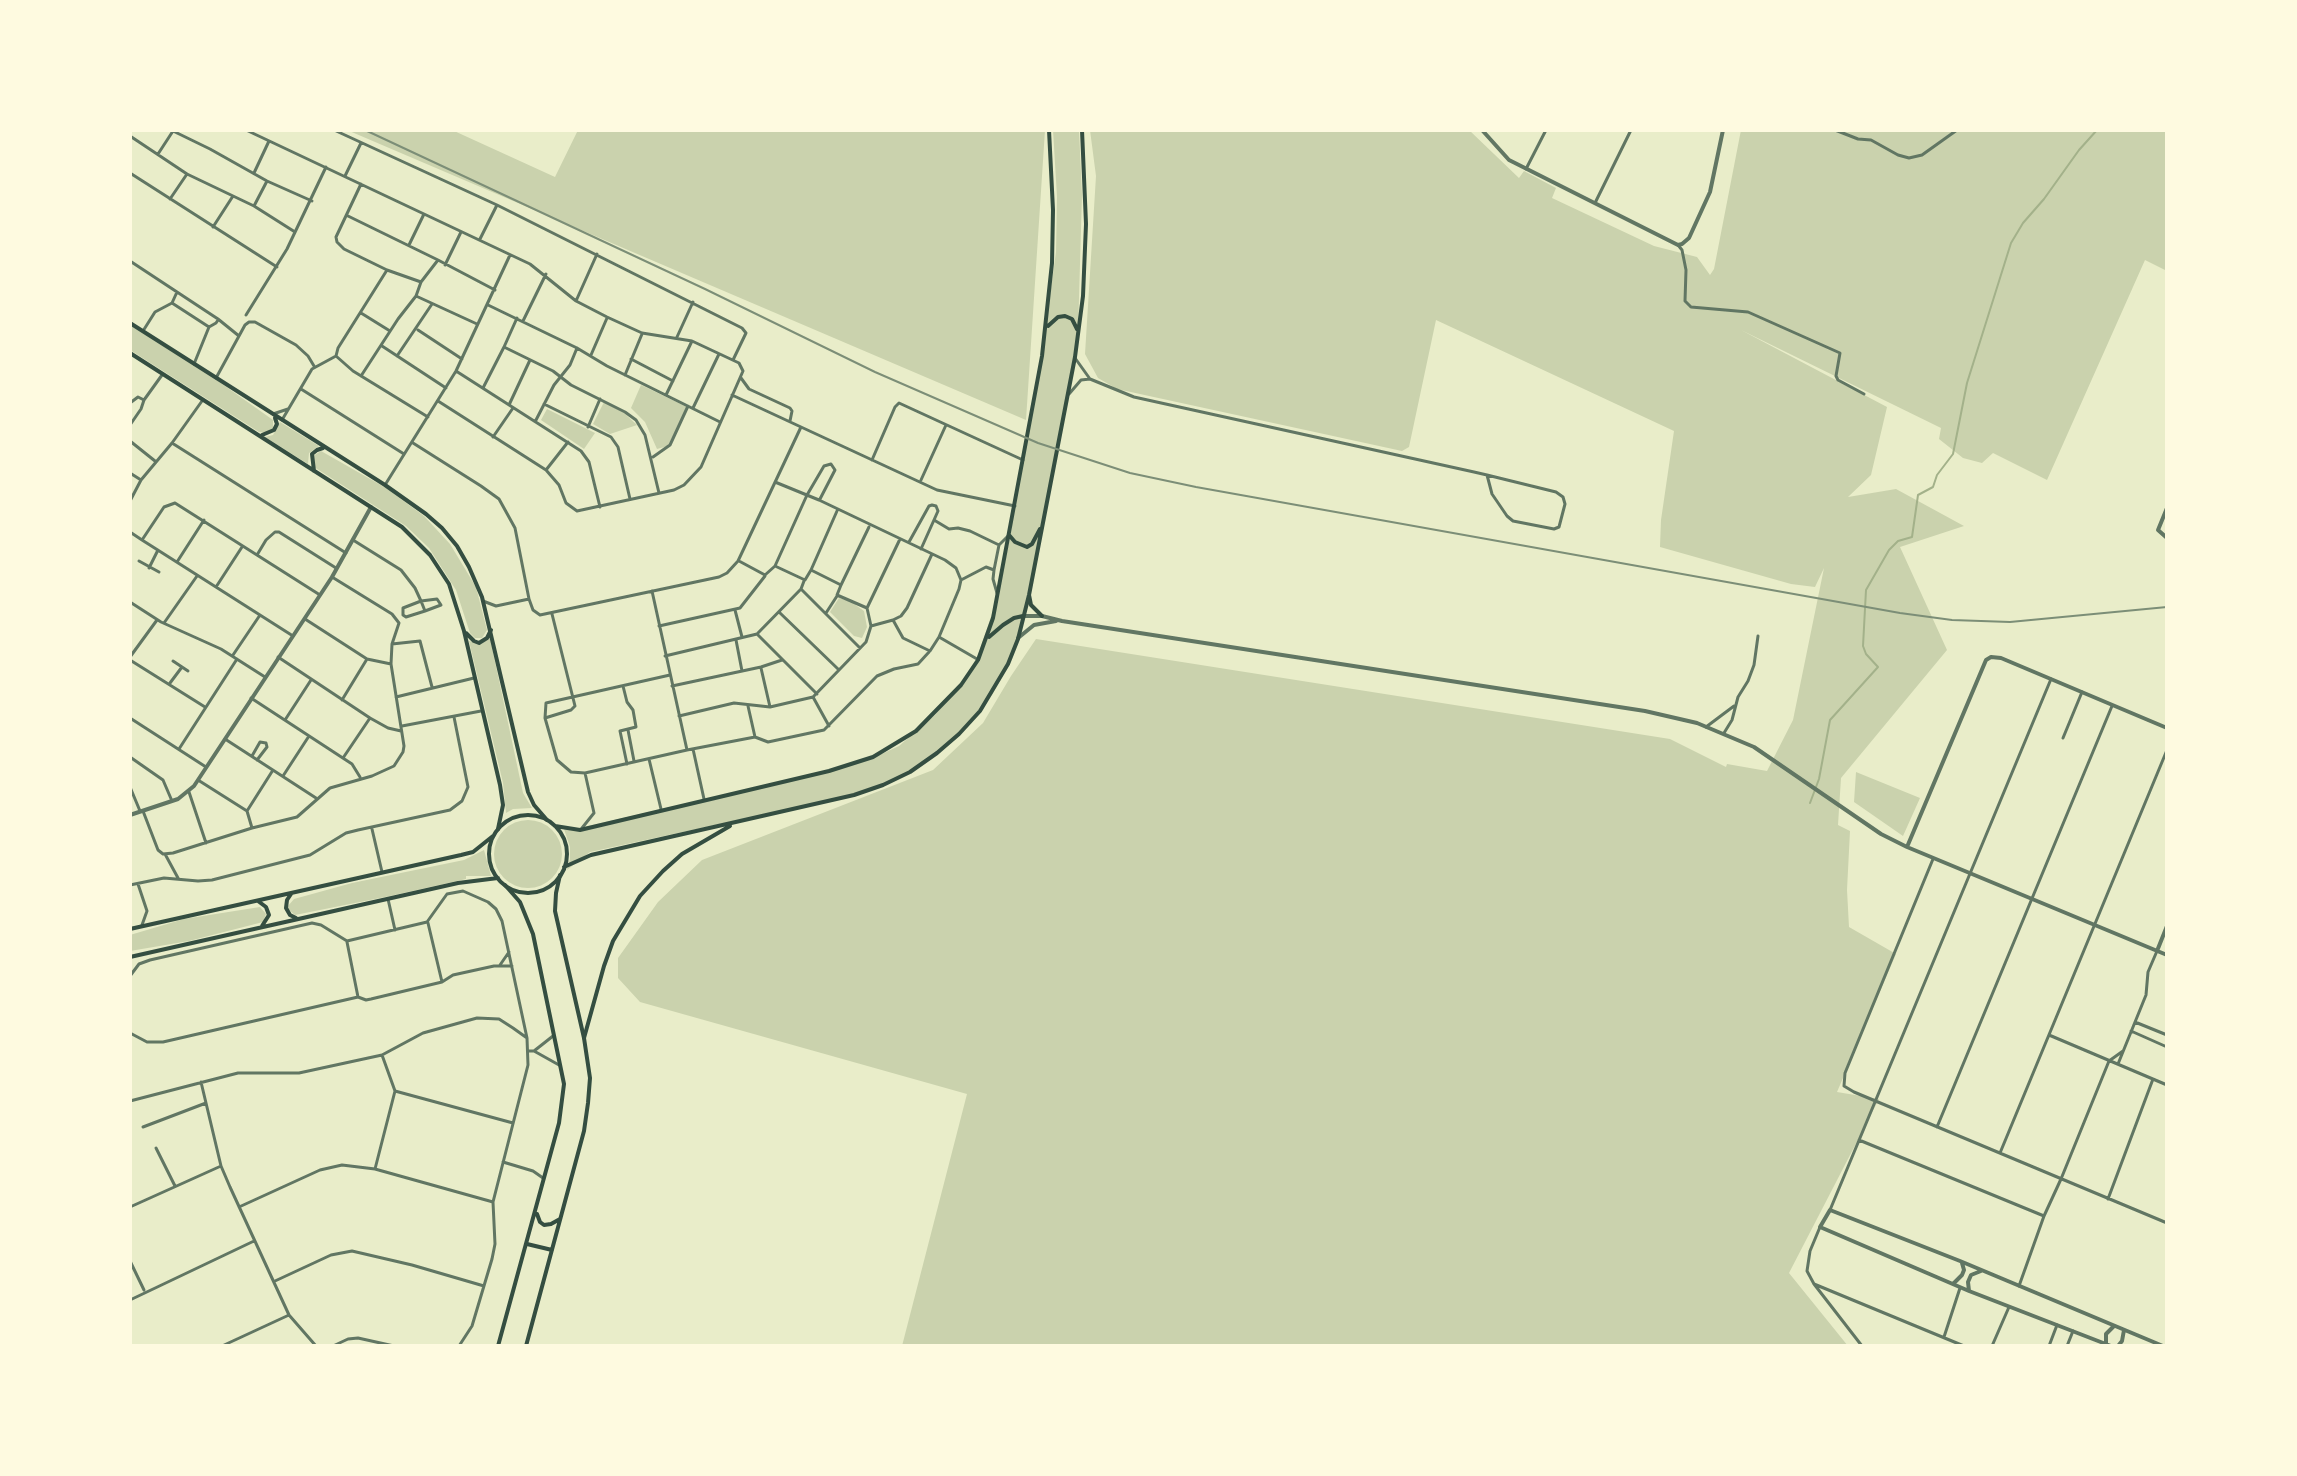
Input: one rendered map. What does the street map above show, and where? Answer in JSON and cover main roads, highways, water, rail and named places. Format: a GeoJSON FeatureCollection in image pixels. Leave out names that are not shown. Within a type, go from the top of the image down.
{"type":"FeatureCollection","features":[{"type":"Feature","properties":{"kind":"main road"},"geometry":{"type":"LineString","coordinates":[[555,826],[580,830],[829,771],[873,757],[907,737],[934,715],[961,685],[978,660],[998,596],[1046,328],[1053,210],[1049,130]]}},
{"type":"Feature","properties":{"kind":"main road"},"geometry":{"type":"LineString","coordinates":[[564,867],[591,855],[854,795],[910,772],[959,734],[980,711],[1008,664],[1018,639],[1075,357],[1083,296],[1086,224],[1082,130]]}},
{"type":"Feature","properties":{"kind":"main road"},"geometry":{"type":"LineString","coordinates":[[1046,328],[1058,317],[1065,316],[1072,319],[1078,334]]}},
{"type":"Feature","properties":{"kind":"main road"},"geometry":{"type":"LineString","coordinates":[[130,323],[426,514],[457,546],[483,601],[528,792],[534,805],[560,833],[566,850],[555,911],[590,1078],[587,1117],[526,1346]]}},
{"type":"Feature","properties":{"kind":"main road"},"geometry":{"type":"LineString","coordinates":[[130,353],[371,507],[412,536],[442,571],[453,594],[464,631],[503,805],[498,829]]}},
{"type":"Feature","properties":{"kind":"main road"},"geometry":{"type":"LineString","coordinates":[[259,436],[274,430],[277,424],[273,414]]}},
{"type":"Feature","properties":{"kind":"main road"},"geometry":{"type":"LineString","coordinates":[[314,471],[312,454],[326,448]]}},
{"type":"Feature","properties":{"kind":"main road"},"geometry":{"type":"LineString","coordinates":[[1009,535],[1020,546],[1030,546],[1043,521]]}},
{"type":"Feature","properties":{"kind":"main road"},"geometry":{"type":"LineString","coordinates":[[1029,595],[1031,605],[1042,616]]}},
{"type":"Feature","properties":{"kind":"main road"},"geometry":{"type":"LineString","coordinates":[[986,640],[1003,625],[1023,616]]}},
{"type":"Feature","properties":{"kind":"main road"},"geometry":{"type":"LineString","coordinates":[[464,631],[479,643],[487,638],[491,630]]}},
{"type":"Feature","properties":{"kind":"main road"},"geometry":{"type":"LineString","coordinates":[[498,1346],[545,1180],[562,1109],[564,1084],[526,914],[514,894],[498,878],[490,862],[490,844],[498,829],[521,816],[547,820]]}},
{"type":"Feature","properties":{"kind":"main road"},"geometry":{"type":"LineString","coordinates":[[584,1038],[613,941],[640,896],[682,854],[733,824]]}},
{"type":"Feature","properties":{"kind":"main road"},"geometry":{"type":"LineString","coordinates":[[130,929],[473,852],[493,836]]}},
{"type":"Feature","properties":{"kind":"main road"},"geometry":{"type":"LineString","coordinates":[[505,885],[521,892],[539,891],[547,888],[560,875]]}},
{"type":"Feature","properties":{"kind":"main road"},"geometry":{"type":"LineString","coordinates":[[130,957],[458,883],[498,878]]}},
{"type":"Feature","properties":{"kind":"main road"},"geometry":{"type":"LineString","coordinates":[[293,892],[286,908],[296,918]]}},
{"type":"Feature","properties":{"kind":"main road"},"geometry":{"type":"LineString","coordinates":[[258,901],[266,907],[269,915],[260,927]]}},
{"type":"Feature","properties":{"kind":"main road"},"geometry":{"type":"LineString","coordinates":[[536,1212],[544,1225],[561,1218]]}},
{"type":"Feature","properties":{"kind":"main road"},"geometry":{"type":"LineString","coordinates":[[527,1244],[552,1250]]}},
{"type":"Feature","properties":{"kind":"waterway"},"geometry":{"type":"LineString","coordinates":[[1810,803],[1819,779],[1830,720],[1878,667],[1863,646],[1866,590],[1889,550],[1898,541],[1912,537],[1918,495],[1933,487],[1937,475],[1953,454],[1967,383],[2011,243],[2023,223],[2097,130]]}},
{"type":"Feature","properties":{"kind":"railway"},"geometry":{"type":"LineString","coordinates":[[365,130],[875,372],[1038,443],[1130,473],[1952,620],[2010,622],[2167,607]]}}]}
